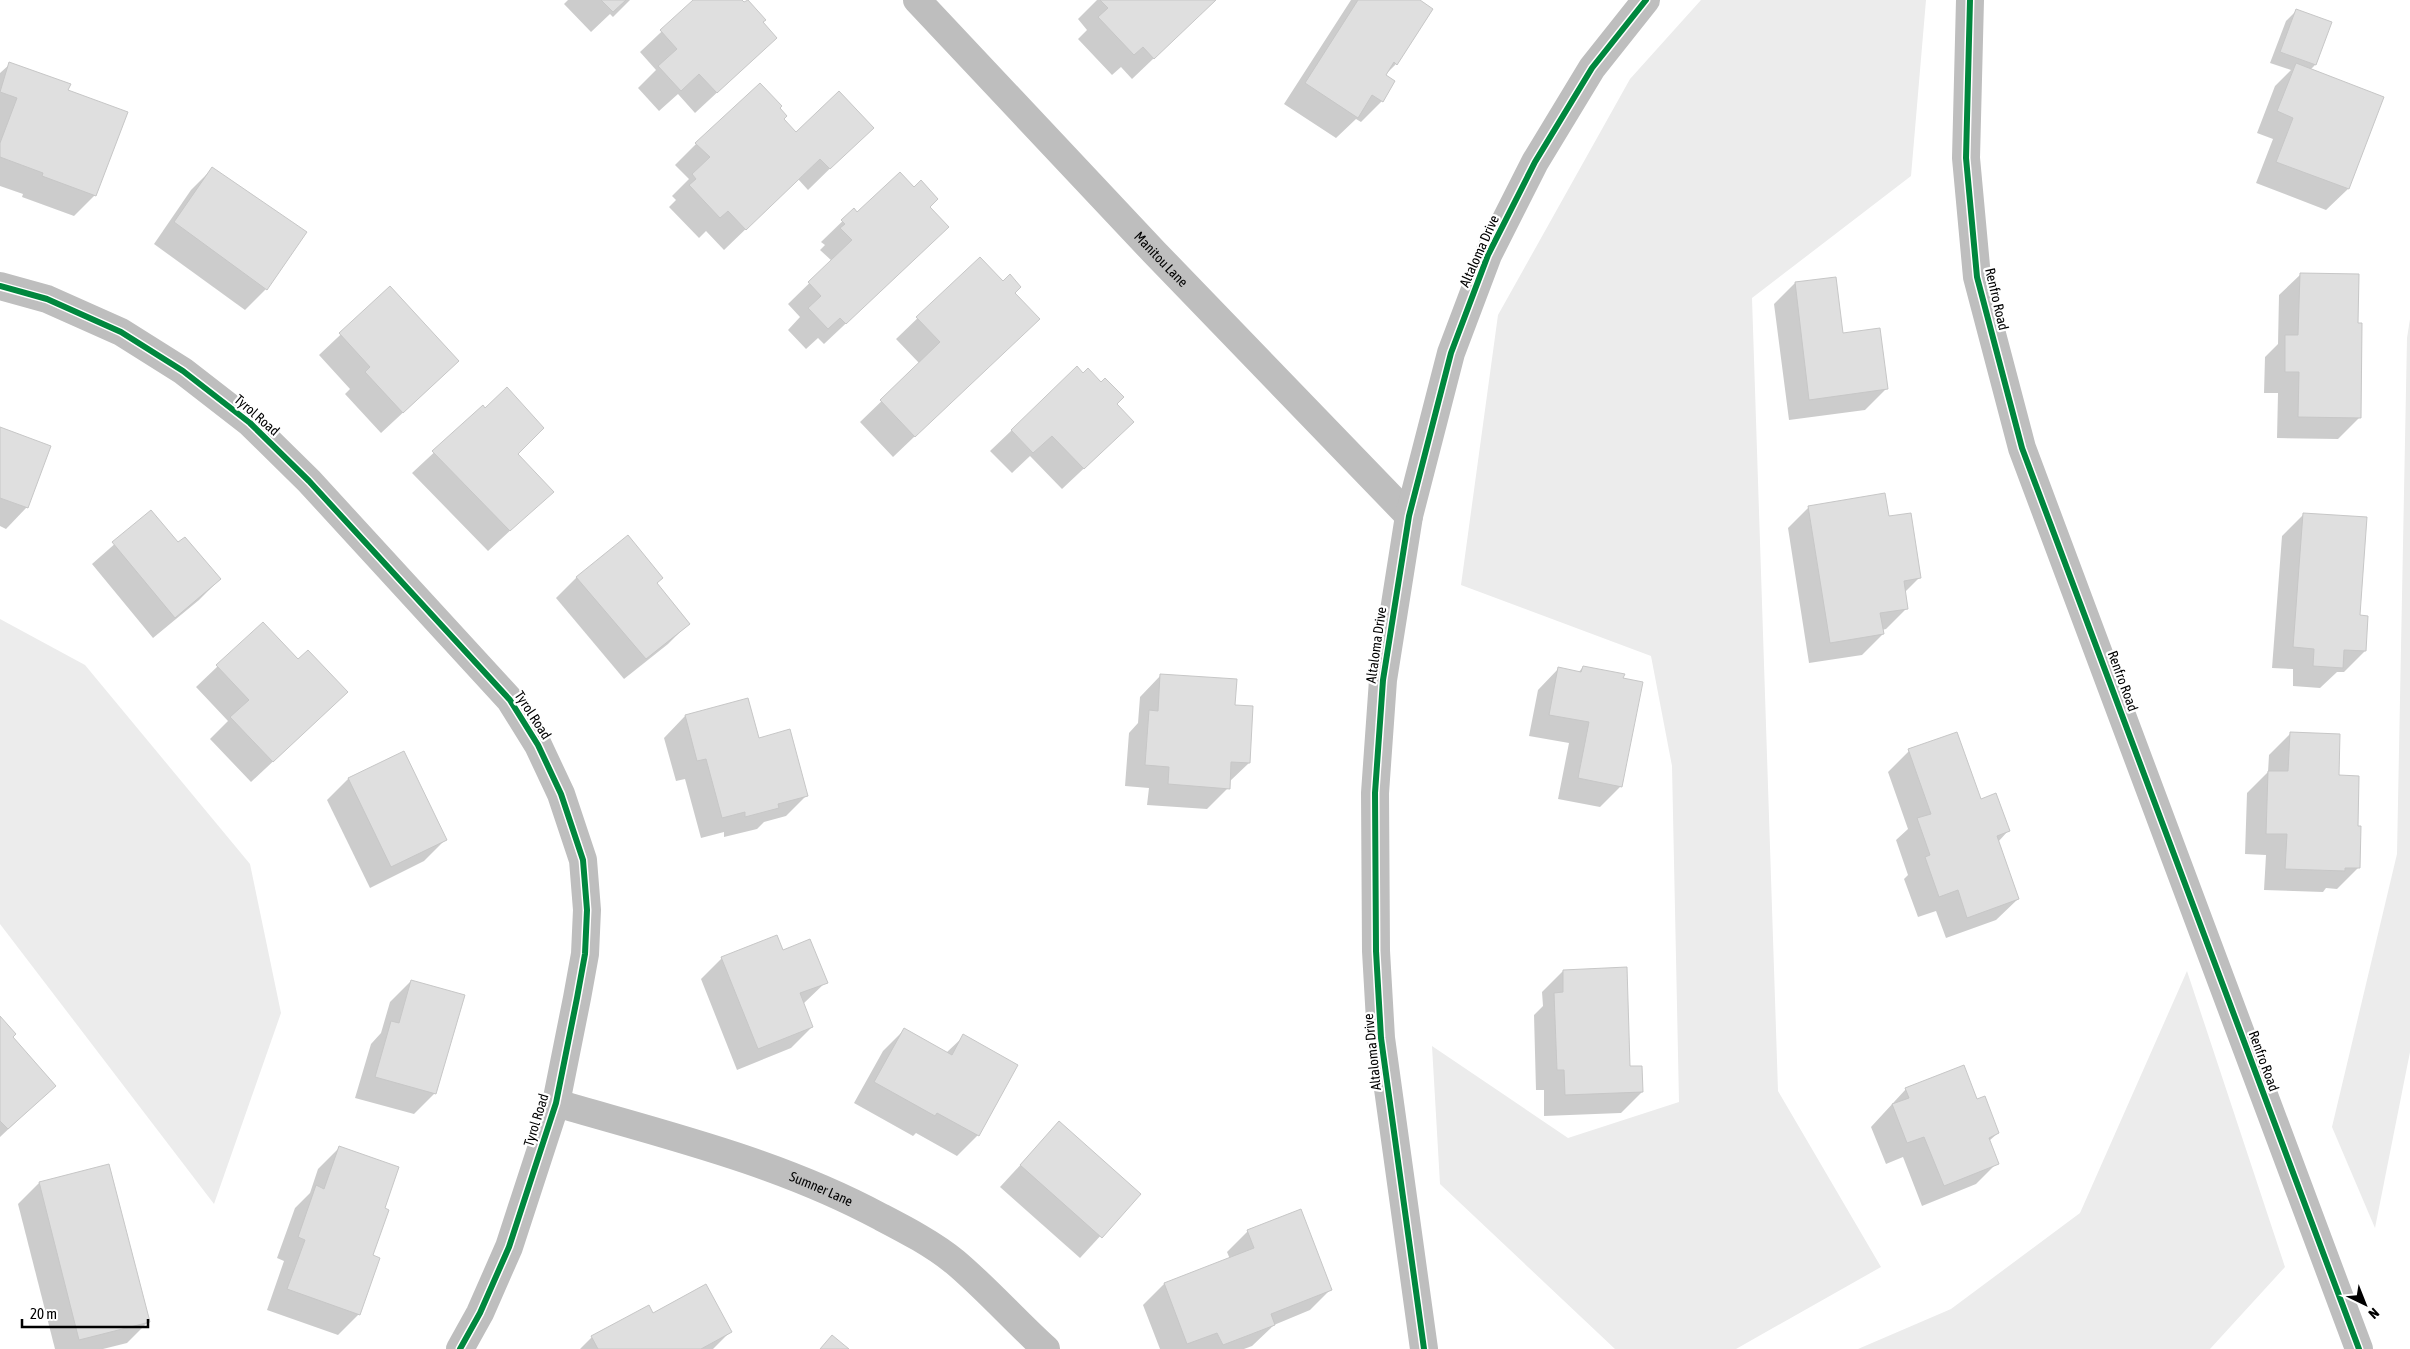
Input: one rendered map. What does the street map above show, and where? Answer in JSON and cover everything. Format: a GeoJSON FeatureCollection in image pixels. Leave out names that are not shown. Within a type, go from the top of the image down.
{"type":"FeatureCollection","features":[{"type":"Feature","properties":{"kind":"street","name":"Manitou Lane"},"geometry":{"type":"LineString","coordinates":[[917,0],[1155,253],[1409,516]]}},
{"type":"Feature","properties":{"kind":"street","name":"Altaloma Drive"},"geometry":{"type":"LineString","coordinates":[[1424,1349],[1381,1038],[1376,951],[1375,794],[1383,680],[1409,516],[1451,353],[1488,255],[1535,162],[1592,68],[1646,0]]}},
{"type":"Feature","properties":{"kind":"street","name":"Renfro Road"},"geometry":{"type":"LineString","coordinates":[[1970,0],[1966,158],[1977,277],[2022,448],[2359,1349]]}},
{"type":"Feature","properties":{"kind":"street","name":"Tyrol Road"},"geometry":{"type":"LineString","coordinates":[[0,286],[47,299],[121,332],[184,371],[250,423],[309,481],[510,700],[538,745],[561,794],[583,860],[587,910],[585,954],[556,1102],[509,1247],[480,1312],[460,1349]]}},
{"type":"Feature","properties":{"kind":"street","name":"Sumner Lane"},"geometry":{"type":"LineString","coordinates":[[556,1102],[747,1159],[802,1179],[854,1202],[910,1232],[955,1262],[1046,1349]]}},
{"type":"Feature","properties":{"kind":"shaded area"},"geometry":{"type":"Polygon","coordinates":[[[1701,0],[1926,0],[1911,176],[1752,298],[1778,1091],[1881,1267],[1736,1349],[1615,1349],[1440,1184],[1432,1046],[1568,1138],[1679,1102],[1672,766],[1651,656],[1461,585],[1498,315],[1630,79],[1701,0]]]}},
{"type":"Feature","properties":{"kind":"shaded area"},"geometry":{"type":"Polygon","coordinates":[[[2410,319],[2410,1052],[2375,1228],[2332,1127],[2397,854],[2407,338],[2410,319]]]}},
{"type":"Feature","properties":{"kind":"shaded area"},"geometry":{"type":"Polygon","coordinates":[[[0,619],[85,665],[250,864],[281,1013],[214,1204],[0,924],[0,619]]]}},
{"type":"Feature","properties":{"kind":"shaded area"},"geometry":{"type":"Polygon","coordinates":[[[2187,971],[2285,1267],[2210,1349],[1858,1349],[1951,1309],[2080,1213],[2187,971]]]}},
{"type":"Feature","properties":{"kind":"building"},"geometry":{"type":"Polygon","coordinates":[[[601,0],[626,0],[613,12],[601,0]]]}},
{"type":"Feature","properties":{"kind":"building"},"geometry":{"type":"Polygon","coordinates":[[[693,0],[742,0],[744,2],[748,0],[766,20],[763,22],[777,38],[717,93],[699,74],[681,91],[658,66],[677,49],[660,30],[693,0]]]}},
{"type":"Feature","properties":{"kind":"building"},"geometry":{"type":"Polygon","coordinates":[[[1100,0],[1216,0],[1154,59],[1143,47],[1134,55],[1098,17],[1108,8],[1100,0]]]}},
{"type":"Feature","properties":{"kind":"building"},"geometry":{"type":"Polygon","coordinates":[[[1358,0],[1420,0],[1433,9],[1397,65],[1394,62],[1386,75],[1395,81],[1383,102],[1372,95],[1358,118],[1305,83],[1358,0]]]}},
{"type":"Feature","properties":{"kind":"building"},"geometry":{"type":"Polygon","coordinates":[[[2296,9],[2332,22],[2316,65],[2280,52],[2296,9]]]}},
{"type":"Feature","properties":{"kind":"building"},"geometry":{"type":"Polygon","coordinates":[[[9,62],[71,84],[68,90],[128,112],[96,196],[42,176],[43,173],[0,157],[0,143],[17,98],[0,92],[9,62]]]}},
{"type":"Feature","properties":{"kind":"building"},"geometry":{"type":"Polygon","coordinates":[[[2296,63],[2384,97],[2349,189],[2276,162],[2293,118],[2277,111],[2296,63]]]}},
{"type":"Feature","properties":{"kind":"building"},"geometry":{"type":"Polygon","coordinates":[[[760,83],[782,106],[780,108],[787,116],[784,119],[796,132],[839,91],[874,128],[830,169],[820,159],[746,230],[728,211],[720,218],[689,185],[696,179],[692,174],[710,157],[695,143],[760,83]]]}},
{"type":"Feature","properties":{"kind":"building"},"geometry":{"type":"Polygon","coordinates":[[[212,167],[307,232],[267,290],[174,222],[212,167]]]}},
{"type":"Feature","properties":{"kind":"building"},"geometry":{"type":"Polygon","coordinates":[[[900,172],[914,187],[921,180],[938,199],[930,207],[949,227],[846,324],[840,318],[828,329],[808,308],[821,296],[808,282],[852,240],[840,228],[845,224],[841,220],[854,208],[857,212],[900,172]]]}},
{"type":"Feature","properties":{"kind":"building"},"geometry":{"type":"Polygon","coordinates":[[[980,257],[1003,281],[1010,274],[1021,287],[1015,293],[1040,319],[915,437],[880,400],[940,342],[916,317],[980,257]]]}},
{"type":"Feature","properties":{"kind":"building"},"geometry":{"type":"Polygon","coordinates":[[[2300,273],[2359,274],[2358,323],[2362,323],[2361,418],[2298,417],[2299,372],[2285,372],[2285,335],[2298,335],[2300,273]]]}},
{"type":"Feature","properties":{"kind":"building"},"geometry":{"type":"Polygon","coordinates":[[[1836,277],[1843,333],[1880,328],[1888,389],[1809,400],[1795,282],[1836,277]]]}},
{"type":"Feature","properties":{"kind":"building"},"geometry":{"type":"Polygon","coordinates":[[[390,286],[459,361],[403,413],[365,372],[370,367],[339,333],[390,286]]]}},
{"type":"Feature","properties":{"kind":"building"},"geometry":{"type":"Polygon","coordinates":[[[1077,366],[1083,373],[1088,368],[1101,382],[1105,378],[1124,397],[1117,404],[1134,422],[1084,469],[1052,436],[1033,453],[1011,430],[1077,366]]]}},
{"type":"Feature","properties":{"kind":"building"},"geometry":{"type":"Polygon","coordinates":[[[507,387],[544,428],[518,454],[554,492],[510,531],[432,451],[483,405],[485,408],[507,387]]]}},
{"type":"Feature","properties":{"kind":"building"},"geometry":{"type":"Polygon","coordinates":[[[0,427],[51,446],[28,508],[0,498],[0,427]]]}},
{"type":"Feature","properties":{"kind":"building"},"geometry":{"type":"Polygon","coordinates":[[[1885,493],[1889,516],[1911,513],[1921,578],[1904,581],[1908,609],[1880,613],[1884,634],[1830,643],[1808,506],[1885,493]]]}},
{"type":"Feature","properties":{"kind":"building"},"geometry":{"type":"Polygon","coordinates":[[[151,510],[178,542],[185,537],[221,579],[175,618],[112,542],[151,510]]]}},
{"type":"Feature","properties":{"kind":"building"},"geometry":{"type":"Polygon","coordinates":[[[2303,513],[2367,517],[2360,615],[2368,616],[2366,651],[2344,650],[2343,668],[2313,666],[2314,649],[2293,647],[2303,513]]]}},
{"type":"Feature","properties":{"kind":"building"},"geometry":{"type":"Polygon","coordinates":[[[628,535],[663,578],[657,583],[690,624],[646,659],[576,577],[628,535]]]}},
{"type":"Feature","properties":{"kind":"building"},"geometry":{"type":"Polygon","coordinates":[[[263,622],[298,659],[308,650],[348,692],[273,762],[230,717],[249,700],[216,665],[263,622]]]}},
{"type":"Feature","properties":{"kind":"building"},"geometry":{"type":"Polygon","coordinates":[[[1583,666],[1625,674],[1623,678],[1643,682],[1622,787],[1578,778],[1589,722],[1549,715],[1558,667],[1581,672],[1583,666]]]}},
{"type":"Feature","properties":{"kind":"building"},"geometry":{"type":"Polygon","coordinates":[[[1160,674],[1237,679],[1235,705],[1253,706],[1250,763],[1231,762],[1230,789],[1168,784],[1169,767],[1145,765],[1149,710],[1158,711],[1160,674]]]}},
{"type":"Feature","properties":{"kind":"building"},"geometry":{"type":"Polygon","coordinates":[[[748,698],[759,738],[790,729],[808,796],[778,804],[779,808],[745,817],[745,812],[722,818],[706,759],[697,761],[685,715],[748,698]]]}},
{"type":"Feature","properties":{"kind":"building"},"geometry":{"type":"Polygon","coordinates":[[[1957,732],[1981,799],[1996,793],[2010,831],[1997,836],[2019,899],[1967,918],[1958,890],[1939,897],[1925,857],[1930,855],[1917,818],[1931,814],[1908,749],[1957,732]]]}},
{"type":"Feature","properties":{"kind":"building"},"geometry":{"type":"Polygon","coordinates":[[[2290,732],[2340,734],[2339,775],[2359,776],[2358,826],[2361,826],[2360,868],[2345,868],[2345,871],[2285,869],[2287,834],[2266,834],[2268,771],[2288,771],[2290,732]]]}},
{"type":"Feature","properties":{"kind":"building"},"geometry":{"type":"Polygon","coordinates":[[[404,751],[447,840],[391,867],[348,778],[404,751]]]}},
{"type":"Feature","properties":{"kind":"building"},"geometry":{"type":"Polygon","coordinates":[[[777,935],[783,950],[810,939],[828,983],[800,993],[813,1027],[758,1049],[721,957],[777,935]]]}},
{"type":"Feature","properties":{"kind":"building"},"geometry":{"type":"Polygon","coordinates":[[[1627,967],[1630,1066],[1642,1066],[1643,1092],[1565,1095],[1564,1070],[1557,1070],[1554,993],[1563,992],[1563,970],[1627,967]]]}},
{"type":"Feature","properties":{"kind":"building"},"geometry":{"type":"Polygon","coordinates":[[[411,980],[465,995],[436,1094],[375,1077],[391,1021],[399,1023],[411,980]]]}},
{"type":"Feature","properties":{"kind":"building"},"geometry":{"type":"Polygon","coordinates":[[[0,1016],[16,1034],[13,1037],[56,1086],[8,1129],[0,1121],[0,1016]]]}},
{"type":"Feature","properties":{"kind":"building"},"geometry":{"type":"Polygon","coordinates":[[[904,1028],[952,1055],[963,1034],[1018,1065],[979,1136],[937,1113],[935,1116],[874,1082],[904,1028]]]}},
{"type":"Feature","properties":{"kind":"building"},"geometry":{"type":"Polygon","coordinates":[[[1964,1065],[1977,1099],[1985,1096],[1999,1133],[1989,1138],[1999,1164],[1944,1186],[1924,1137],[1907,1143],[1892,1104],[1909,1098],[1905,1088],[1964,1065]]]}},
{"type":"Feature","properties":{"kind":"building"},"geometry":{"type":"Polygon","coordinates":[[[1059,1121],[1141,1194],[1102,1238],[1020,1165],[1059,1121]]]}},
{"type":"Feature","properties":{"kind":"building"},"geometry":{"type":"Polygon","coordinates":[[[339,1146],[399,1167],[385,1208],[389,1210],[373,1255],[380,1258],[360,1315],[287,1289],[305,1240],[298,1237],[316,1185],[324,1189],[339,1146]]]}},
{"type":"Feature","properties":{"kind":"building"},"geometry":{"type":"Polygon","coordinates":[[[109,1164],[150,1322],[79,1340],[39,1182],[109,1164]]]}},
{"type":"Feature","properties":{"kind":"building"},"geometry":{"type":"Polygon","coordinates":[[[1301,1209],[1332,1290],[1271,1314],[1275,1325],[1223,1345],[1217,1333],[1187,1344],[1164,1283],[1254,1248],[1247,1230],[1301,1209]]]}},
{"type":"Feature","properties":{"kind":"building"},"geometry":{"type":"Polygon","coordinates":[[[706,1284],[732,1332],[701,1349],[598,1349],[591,1336],[649,1305],[653,1313],[706,1284]]]}},
{"type":"Feature","properties":{"kind":"building"},"geometry":{"type":"Polygon","coordinates":[[[832,1335],[849,1349],[820,1349],[832,1335]]]}},
{"type":"Feature","properties":{"kind":"cycle path"},"geometry":{"type":"LineString","coordinates":[[1424,1349],[1381,1038],[1376,951],[1375,793],[1383,680],[1409,516],[1451,353],[1488,255],[1535,162],[1592,68],[1646,0]]}},
{"type":"Feature","properties":{"kind":"cycle path"},"geometry":{"type":"LineString","coordinates":[[1970,0],[1966,158],[1977,277],[2022,448],[2359,1349]]}},
{"type":"Feature","properties":{"kind":"cycle path"},"geometry":{"type":"LineString","coordinates":[[0,286],[47,299],[121,332],[183,371],[250,423],[309,481],[510,700],[538,745],[561,794],[583,860],[587,910],[585,954],[577,998],[556,1103],[509,1247],[480,1313],[460,1349]]}}]}
